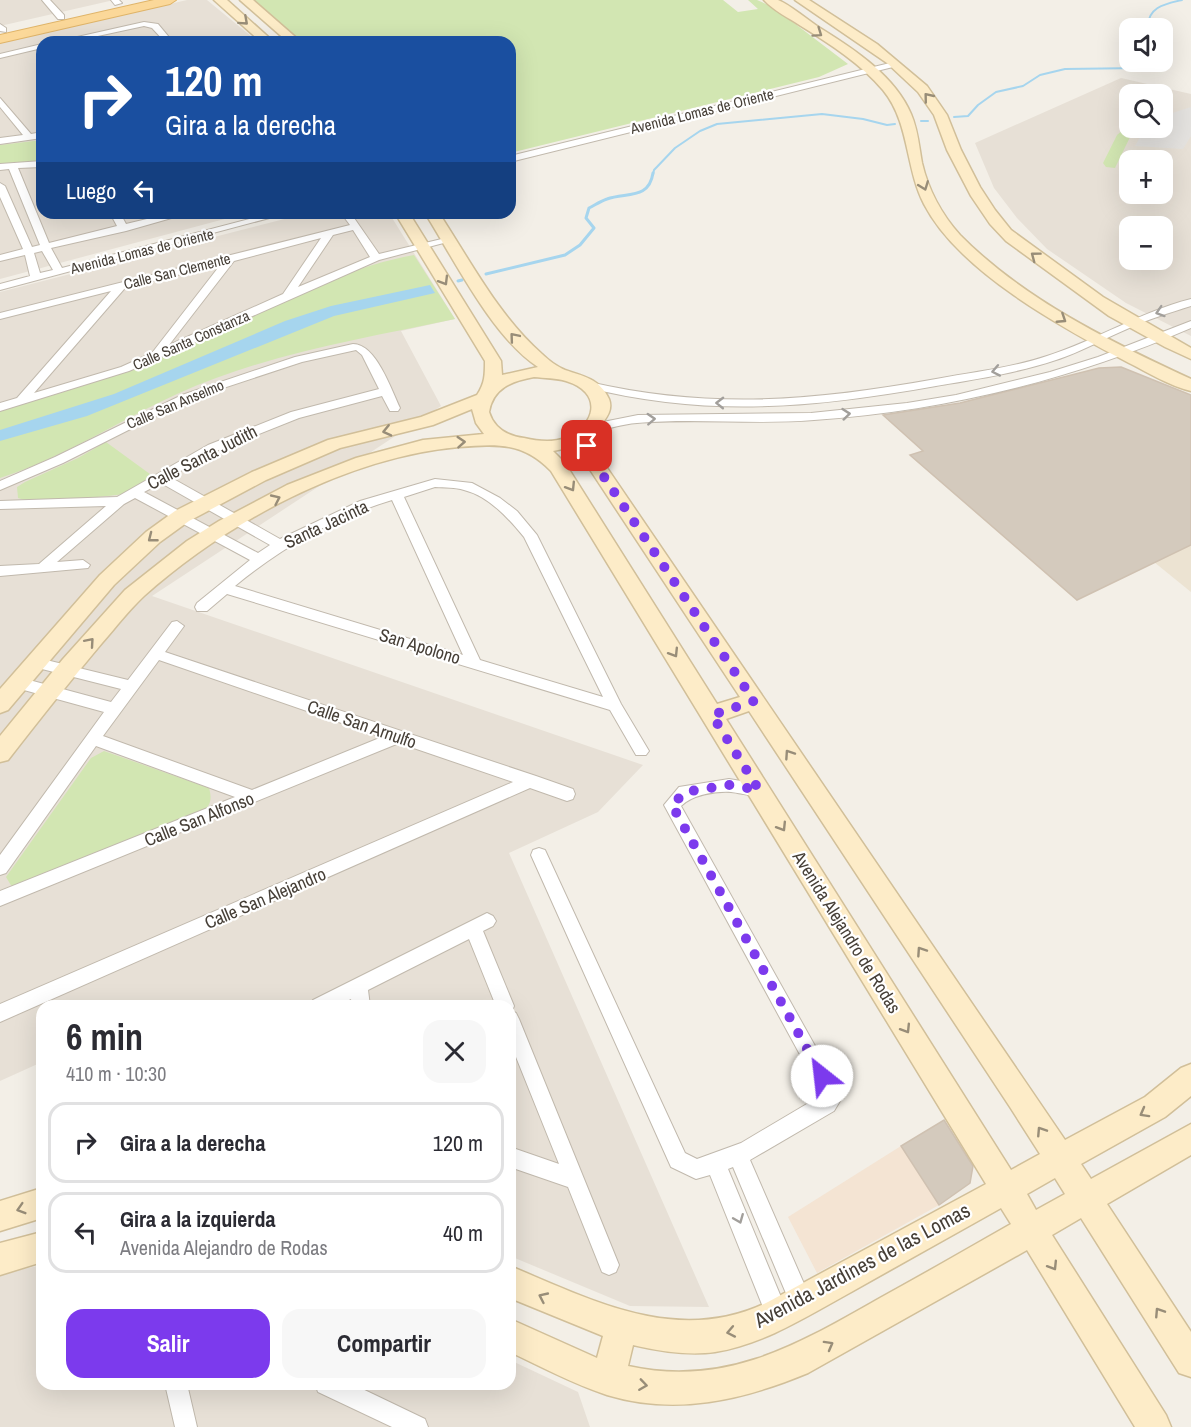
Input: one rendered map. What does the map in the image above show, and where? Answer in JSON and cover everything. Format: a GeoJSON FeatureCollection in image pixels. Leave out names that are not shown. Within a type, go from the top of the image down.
{"type":"FeatureCollection","features":[{"type":"Feature","properties":{"kind":"main road"},"geometry":{"type":"LineString","coordinates":[[1,31],[132,0]]}},
{"type":"Feature","properties":{"kind":"main road"},"geometry":{"type":"LineString","coordinates":[[1,31],[170,0]]}},
{"type":"Feature","properties":{"kind":"street"},"geometry":{"type":"LineString","coordinates":[[46,0],[61,17]]}},
{"type":"Feature","properties":{"kind":"street"},"geometry":{"type":"LineString","coordinates":[[220,0],[260,36]]}},
{"type":"Feature","properties":{"kind":"street"},"geometry":{"type":"LineString","coordinates":[[246,0],[288,36]]}},
{"type":"Feature","properties":{"kind":"street"},"geometry":{"type":"LineString","coordinates":[[770,0],[870,69],[898,101],[914,141],[915,162],[931,204],[948,230],[972,254],[996,274],[1073,326],[1191,386]]}},
{"type":"Feature","properties":{"kind":"street"},"geometry":{"type":"LineString","coordinates":[[801,0],[915,81],[934,104],[957,157],[996,222],[1014,240],[1077,288],[1130,323],[1191,354]]}},
{"type":"Feature","properties":{"kind":"street"},"geometry":{"type":"LineString","coordinates":[[84,36],[144,24],[155,26],[164,36]]}},
{"type":"Feature","properties":{"kind":"street"},"geometry":{"type":"LineString","coordinates":[[274,36],[284,32]]}},
{"type":"Feature","properties":{"kind":"street"},"geometry":{"type":"LineString","coordinates":[[0,56],[36,50]]}},
{"type":"Feature","properties":{"kind":"street","name":"Avenida Lomas de Oriente"},"geometry":{"type":"LineString","coordinates":[[516,158],[894,64]]}},
{"type":"Feature","properties":{"kind":"street"},"geometry":{"type":"LineString","coordinates":[[0,101],[29,137]]}},
{"type":"Feature","properties":{"kind":"street"},"geometry":{"type":"LineString","coordinates":[[0,141],[36,136]]}},
{"type":"Feature","properties":{"kind":"street"},"geometry":{"type":"LineString","coordinates":[[0,167],[36,164]]}},
{"type":"Feature","properties":{"kind":"street"},"geometry":{"type":"LineString","coordinates":[[12,166],[46,248],[59,272]]}},
{"type":"Feature","properties":{"kind":"street"},"geometry":{"type":"LineString","coordinates":[[0,187],[28,251],[36,278]]}},
{"type":"Feature","properties":{"kind":"street"},"geometry":{"type":"LineString","coordinates":[[118,219],[123,229]]}},
{"type":"Feature","properties":{"kind":"street"},"geometry":{"type":"LineString","coordinates":[[0,258],[161,219]]}},
{"type":"Feature","properties":{"kind":"street","name":"Avenida Lomas de Oriente"},"geometry":{"type":"LineString","coordinates":[[0,287],[260,219]]}},
{"type":"Feature","properties":{"kind":"street"},"geometry":{"type":"LineString","coordinates":[[350,219],[373,254]]}},
{"type":"Feature","properties":{"kind":"street"},"geometry":{"type":"LineString","coordinates":[[406,219],[493,361],[494,377],[480,412],[484,424],[504,440]]}},
{"type":"Feature","properties":{"kind":"street"},"geometry":{"type":"LineString","coordinates":[[436,219],[511,334],[535,358],[560,373],[589,385],[630,396],[669,401],[758,404],[910,388],[1010,369],[1052,358],[1130,323],[1191,302]]}},
{"type":"Feature","properties":{"kind":"street","name":"Calle San Clemente"},"geometry":{"type":"LineString","coordinates":[[0,316],[355,227]]}},
{"type":"Feature","properties":{"kind":"street"},"geometry":{"type":"LineString","coordinates":[[287,296],[330,233]]}},
{"type":"Feature","properties":{"kind":"street","name":"Calle Santa Constanza"},"geometry":{"type":"LineString","coordinates":[[0,406],[95,380],[154,357],[373,254],[447,236]]}},
{"type":"Feature","properties":{"kind":"street"},"geometry":{"type":"LineString","coordinates":[[154,357],[231,257]]}},
{"type":"Feature","properties":{"kind":"street"},"geometry":{"type":"LineString","coordinates":[[21,401],[123,284]]}},
{"type":"Feature","properties":{"kind":"street"},"geometry":{"type":"LineString","coordinates":[[0,328],[16,312]]}},
{"type":"Feature","properties":{"kind":"street"},"geometry":{"type":"LineString","coordinates":[[0,753],[66,670],[136,591],[186,553],[238,520],[327,475],[371,459],[398,451],[446,442],[504,440],[531,446],[567,443],[590,431],[635,419],[762,419],[865,412],[952,399],[1040,379],[1121,352],[1191,324]]}},
{"type":"Feature","properties":{"kind":"street","name":"Calle San Anselmo"},"geometry":{"type":"LineString","coordinates":[[0,486],[59,460],[186,397],[299,359],[359,347],[367,353],[386,391]]}},
{"type":"Feature","properties":{"kind":"street"},"geometry":{"type":"LineString","coordinates":[[0,705],[34,662],[125,561],[182,516],[259,476],[334,444],[428,420],[487,394],[500,382],[522,374],[560,373]]}},
{"type":"Feature","properties":{"kind":"street"},"geometry":{"type":"LineString","coordinates":[[589,385],[596,391],[603,406],[599,421],[590,431],[587,446],[592,459],[1060,1159],[1191,1361]]}},
{"type":"Feature","properties":{"kind":"street"},"geometry":{"type":"LineString","coordinates":[[386,391],[394,408]]}},
{"type":"Feature","properties":{"kind":"street","name":"Calle Santa Judith"},"geometry":{"type":"LineString","coordinates":[[42,568],[119,501],[212,448],[295,415],[386,391]]}},
{"type":"Feature","properties":{"kind":"street"},"geometry":{"type":"LineString","coordinates":[[758,404],[762,419]]}},
{"type":"Feature","properties":{"kind":"street","name":"Avenida Alejandro de Rodas"},"geometry":{"type":"LineString","coordinates":[[531,446],[547,456],[558,467],[1154,1427]]}},
{"type":"Feature","properties":{"kind":"street"},"geometry":{"type":"LineString","coordinates":[[160,477],[280,545]]}},
{"type":"Feature","properties":{"kind":"street","name":"Santa Jacinta"},"geometry":{"type":"LineString","coordinates":[[202,607],[259,559],[280,545],[365,504],[435,483],[468,486],[495,501],[512,514],[530,536],[615,706]]}},
{"type":"Feature","properties":{"kind":"street"},"geometry":{"type":"LineString","coordinates":[[134,492],[259,559]]}},
{"type":"Feature","properties":{"kind":"street"},"geometry":{"type":"LineString","coordinates":[[396,494],[474,662]]}},
{"type":"Feature","properties":{"kind":"street"},"geometry":{"type":"LineString","coordinates":[[0,505],[119,501]]}},
{"type":"Feature","properties":{"kind":"street"},"geometry":{"type":"LineString","coordinates":[[0,571],[83,565]]}},
{"type":"Feature","properties":{"kind":"street","name":"San Apolono"},"geometry":{"type":"LineString","coordinates":[[224,588],[615,706]]}},
{"type":"Feature","properties":{"kind":"street"},"geometry":{"type":"LineString","coordinates":[[0,867],[92,738],[177,626]]}},
{"type":"Feature","properties":{"kind":"street","name":"Calle San Arnulfo"},"geometry":{"type":"LineString","coordinates":[[156,654],[567,794]]}},
{"type":"Feature","properties":{"kind":"street"},"geometry":{"type":"LineString","coordinates":[[34,662],[131,686]]}},
{"type":"Feature","properties":{"kind":"street"},"geometry":{"type":"LineString","coordinates":[[18,683],[114,709]]}},
{"type":"Feature","properties":{"kind":"street"},"geometry":{"type":"LineString","coordinates":[[712,715],[754,701]]}},
{"type":"Feature","properties":{"kind":"street"},"geometry":{"type":"LineString","coordinates":[[615,706],[641,751]]}},
{"type":"Feature","properties":{"kind":"street","name":"Calle San Alfonso"},"geometry":{"type":"LineString","coordinates":[[0,900],[398,737]]}},
{"type":"Feature","properties":{"kind":"street"},"geometry":{"type":"LineString","coordinates":[[92,738],[253,797]]}},
{"type":"Feature","properties":{"kind":"street","name":"Calle San Alejandro"},"geometry":{"type":"LineString","coordinates":[[0,1013],[530,781]]}},
{"type":"Feature","properties":{"kind":"street"},"geometry":{"type":"LineString","coordinates":[[539,855],[678,1160],[696,1169],[716,1165],[738,1156],[827,1104],[833,1096],[672,805],[685,792],[729,785],[759,790]]}},
{"type":"Feature","properties":{"kind":"street"},"geometry":{"type":"LineString","coordinates":[[331,1000],[480,924],[503,1000]]}},
{"type":"Feature","properties":{"kind":"street"},"geometry":{"type":"LineString","coordinates":[[358,986],[360,1000]]}},
{"type":"Feature","properties":{"kind":"street"},"geometry":{"type":"LineString","coordinates":[[516,1034],[609,1265]]}},
{"type":"Feature","properties":{"kind":"street","name":"Avenida Jardines de las Lomas"},"geometry":{"type":"LineString","coordinates":[[516,1285],[568,1308],[621,1327],[679,1337],[715,1335],[741,1330],[789,1308],[1155,1107],[1191,1078]]}},
{"type":"Feature","properties":{"kind":"street"},"geometry":{"type":"LineString","coordinates":[[516,1338],[609,1379],[650,1387],[713,1387],[752,1379],[787,1368],[1191,1139]]}},
{"type":"Feature","properties":{"kind":"street"},"geometry":{"type":"LineString","coordinates":[[738,1156],[789,1308]]}},
{"type":"Feature","properties":{"kind":"street"},"geometry":{"type":"LineString","coordinates":[[516,1160],[575,1180]]}},
{"type":"Feature","properties":{"kind":"street"},"geometry":{"type":"LineString","coordinates":[[716,1165],[789,1308]]}},
{"type":"Feature","properties":{"kind":"street"},"geometry":{"type":"LineString","coordinates":[[0,1216],[36,1205]]}},
{"type":"Feature","properties":{"kind":"street"},"geometry":{"type":"LineString","coordinates":[[0,1259],[36,1249]]}},
{"type":"Feature","properties":{"kind":"street"},"geometry":{"type":"LineString","coordinates":[[609,1379],[621,1327]]}},
{"type":"Feature","properties":{"kind":"street"},"geometry":{"type":"LineString","coordinates":[[177,1390],[186,1427]]}},
{"type":"Feature","properties":{"kind":"street"},"geometry":{"type":"LineString","coordinates":[[339,1390],[417,1427]]}},
{"type":"Feature","properties":{"kind":"shaded area"},"geometry":{"type":"Polygon","coordinates":[[[0,0],[114,0],[0,26],[0,0]]]}},
{"type":"Feature","properties":{"kind":"shaded area"},"geometry":{"type":"Polygon","coordinates":[[[187,0],[207,0],[251,36],[36,36],[36,219],[225,219],[0,279],[0,43],[187,0]]]}},
{"type":"Feature","properties":{"kind":"shaded area"},"geometry":{"type":"Polygon","coordinates":[[[1121,78],[1147,84],[1119,84],[1119,138],[1173,138],[1173,90],[1191,94],[1191,336],[1126,303],[1047,249],[1017,218],[994,188],[975,143],[1121,78]]]}},
{"type":"Feature","properties":{"kind":"shaded area"},"geometry":{"type":"Polygon","coordinates":[[[1191,107],[1191,136],[1183,149],[1135,146],[1139,138],[1173,138],[1173,113],[1191,107]]]}},
{"type":"Feature","properties":{"kind":"shaded area"},"geometry":{"type":"Polygon","coordinates":[[[285,219],[393,219],[455,319],[401,331],[441,406],[152,596],[643,765],[598,812],[509,853],[709,1307],[630,1306],[516,1258],[516,1000],[36,1000],[36,1065],[0,1081],[0,292],[285,219]]]}},
{"type":"Feature","properties":{"kind":"shaded area"},"geometry":{"type":"Polygon","coordinates":[[[1191,545],[1191,592],[1154,562],[1191,545]]]}},
{"type":"Feature","properties":{"kind":"shaded area"},"geometry":{"type":"Polygon","coordinates":[[[901,1146],[939,1205],[817,1273],[788,1217],[901,1146]]]}},
{"type":"Feature","properties":{"kind":"shaded area"},"geometry":{"type":"Polygon","coordinates":[[[36,1266],[36,1390],[516,1390],[516,1363],[578,1392],[590,1427],[0,1427],[0,1274],[36,1266]]]}},
{"type":"Feature","properties":{"kind":"green space"},"geometry":{"type":"Polygon","coordinates":[[[253,0],[723,0],[738,12],[758,9],[748,0],[757,0],[773,7],[848,64],[819,77],[516,152],[516,36],[295,36],[253,0]]]}},
{"type":"Feature","properties":{"kind":"green space"},"geometry":{"type":"Polygon","coordinates":[[[1119,133],[1119,138],[1130,138],[1124,150],[1119,150],[1119,160],[1115,168],[1106,167],[1103,163],[1119,133]]]}},
{"type":"Feature","properties":{"kind":"green space"},"geometry":{"type":"Polygon","coordinates":[[[36,141],[36,163],[0,164],[0,145],[36,141]]]}},
{"type":"Feature","properties":{"kind":"green space"},"geometry":{"type":"Polygon","coordinates":[[[414,255],[455,319],[314,349],[244,368],[177,394],[68,450],[0,478],[0,411],[125,372],[196,342],[318,285],[381,262],[414,255]]]}},
{"type":"Feature","properties":{"kind":"green space"},"geometry":{"type":"Polygon","coordinates":[[[106,442],[154,477],[127,493],[117,495],[52,501],[18,498],[17,487],[106,442]]]}},
{"type":"Feature","properties":{"kind":"green space"},"geometry":{"type":"Polygon","coordinates":[[[104,751],[209,788],[211,798],[208,806],[204,811],[12,887],[6,877],[91,758],[104,751]]]}},
{"type":"Feature","properties":{"kind":"water"},"geometry":{"type":"Polygon","coordinates":[[[430,285],[435,293],[334,316],[87,416],[0,441],[0,430],[114,394],[285,321],[331,306],[430,285]]]}},
{"type":"Feature","properties":{"kind":"building"},"geometry":{"type":"Polygon","coordinates":[[[1121,367],[1191,395],[1191,545],[1077,600],[910,455],[923,451],[883,415],[960,403],[1099,368],[1121,367]]]}},
{"type":"Feature","properties":{"kind":"building"},"geometry":{"type":"Polygon","coordinates":[[[944,1120],[973,1166],[970,1183],[939,1205],[901,1146],[944,1120]]]}},
{"type":"Feature","properties":{"kind":"waterway"},"geometry":{"type":"LineString","coordinates":[[1149,18],[1158,8],[1182,0]]}},
{"type":"Feature","properties":{"kind":"waterway"},"geometry":{"type":"LineString","coordinates":[[954,117],[968,116],[978,105],[996,92],[1023,86],[1040,75],[1065,69],[1119,68]]}},
{"type":"Feature","properties":{"kind":"waterway"},"geometry":{"type":"LineString","coordinates":[[653,175],[654,170],[675,148],[700,131],[717,124],[822,114],[863,119],[887,125],[895,124]]}},
{"type":"Feature","properties":{"kind":"waterway"},"geometry":{"type":"LineString","coordinates":[[921,121],[928,121]]}},
{"type":"Feature","properties":{"kind":"waterway"},"geometry":{"type":"LineString","coordinates":[[486,274],[565,255],[580,245],[594,228],[586,218],[589,208],[607,199],[642,191],[651,182],[653,173]]}},
{"type":"Feature","properties":{"kind":"waterway"},"geometry":{"type":"LineString","coordinates":[[458,281],[462,280]]}},
{"type":"Feature","properties":{"kind":"route"},"geometry":{"type":"LineString","coordinates":[[587,446],[592,459],[754,701],[712,715],[759,790],[729,785],[685,792],[672,805],[822,1076]]}}]}
